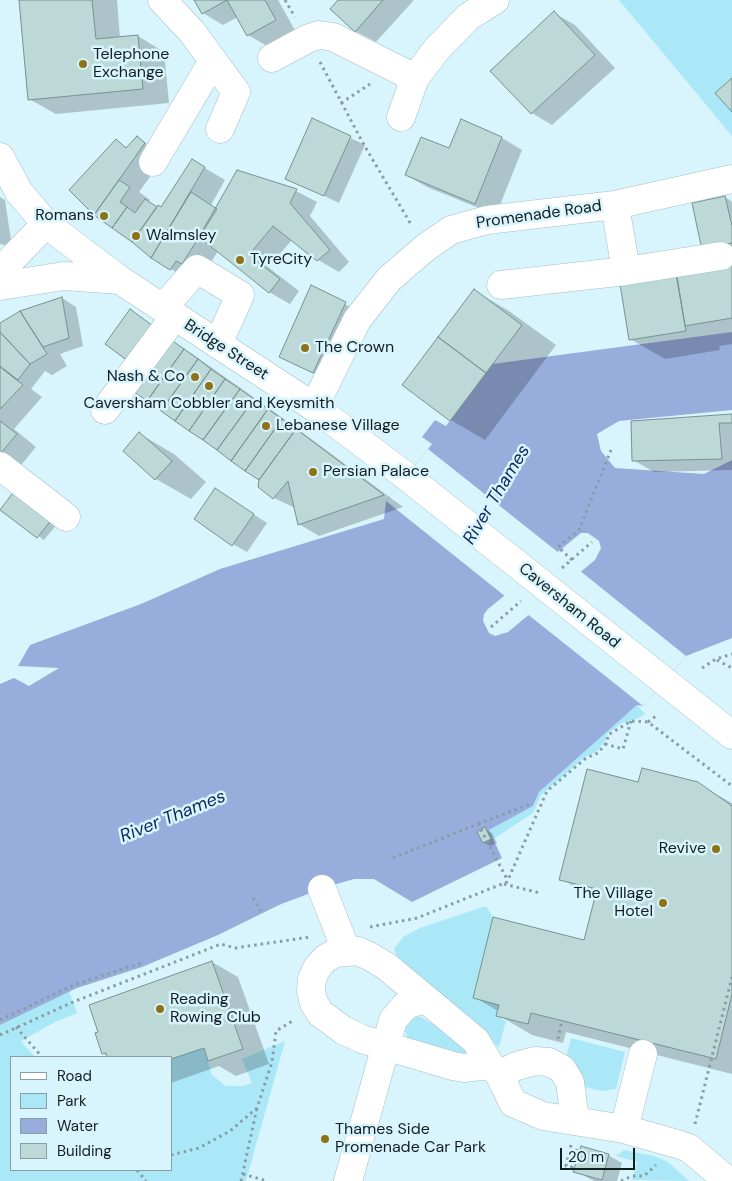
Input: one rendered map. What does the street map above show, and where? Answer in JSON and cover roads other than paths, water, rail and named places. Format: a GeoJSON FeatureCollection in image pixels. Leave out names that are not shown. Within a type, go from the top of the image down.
{"type":"FeatureCollection","features":[{"type":"Feature","properties":{"kind":"street"},"geometry":{"type":"LineString","coordinates":[[162,0],[192,32],[236,92],[220,129]]}},
{"type":"Feature","properties":{"kind":"street"},"geometry":{"type":"LineString","coordinates":[[401,117],[415,78],[436,50],[468,17],[495,0]]}},
{"type":"Feature","properties":{"kind":"street"},"geometry":{"type":"LineString","coordinates":[[272,58],[307,39],[319,35],[333,37],[415,78]]}},
{"type":"Feature","properties":{"kind":"street"},"geometry":{"type":"LineString","coordinates":[[153,162],[213,61]]}},
{"type":"Feature","properties":{"kind":"street","name":"Bridge Street"},"geometry":{"type":"LineString","coordinates":[[0,157],[19,192],[46,224],[120,280],[314,407],[406,476]]}},
{"type":"Feature","properties":{"kind":"street","name":"Promenade Road"},"geometry":{"type":"LineString","coordinates":[[314,407],[357,320],[389,279],[451,230],[488,220],[615,205],[732,179]]}},
{"type":"Feature","properties":{"kind":"street"},"geometry":{"type":"LineString","coordinates":[[615,205],[626,271]]}},
{"type":"Feature","properties":{"kind":"street"},"geometry":{"type":"LineString","coordinates":[[0,271],[46,224]]}},
{"type":"Feature","properties":{"kind":"street"},"geometry":{"type":"LineString","coordinates":[[501,285],[626,271],[721,256]]}},
{"type":"Feature","properties":{"kind":"street"},"geometry":{"type":"LineString","coordinates":[[105,410],[197,270],[240,295],[218,344]]}},
{"type":"Feature","properties":{"kind":"street"},"geometry":{"type":"LineString","coordinates":[[0,286],[64,276],[120,280]]}},
{"type":"Feature","properties":{"kind":"street"},"geometry":{"type":"LineString","coordinates":[[0,466],[66,517]]}},
{"type":"Feature","properties":{"kind":"street","name":"Caversham Road"},"geometry":{"type":"LineString","coordinates":[[406,476],[665,683],[732,734]]}},
{"type":"Feature","properties":{"kind":"street"},"geometry":{"type":"LineString","coordinates":[[322,890],[343,941],[386,966],[468,1034],[495,1069],[513,1103],[543,1116],[624,1129],[689,1148],[728,1181]]}},
{"type":"Feature","properties":{"kind":"street"},"geometry":{"type":"LineString","coordinates":[[343,941],[335,953],[325,959],[317,968],[312,979],[312,991],[320,1013],[343,1030],[386,1047],[464,1068],[495,1069],[535,1061],[549,1062],[562,1069],[570,1082],[574,1120]]}},
{"type":"Feature","properties":{"kind":"street"},"geometry":{"type":"LineString","coordinates":[[348,1181],[393,1020],[398,1011],[415,1001],[425,1000]]}},
{"type":"Feature","properties":{"kind":"street"},"geometry":{"type":"LineString","coordinates":[[624,1129],[643,1054]]}},
{"type":"Feature","properties":{"kind":"water","name":"River Thames"},"geometry":{"type":"Polygon","coordinates":[[[732,332],[732,410],[619,421],[597,434],[601,451],[615,468],[704,474],[732,460],[732,638],[686,656],[643,706],[637,705],[539,792],[533,806],[489,830],[502,858],[412,902],[374,879],[354,879],[330,886],[281,904],[218,935],[142,967],[77,988],[0,1025],[0,684],[14,678],[29,686],[59,668],[18,666],[30,645],[141,604],[220,569],[384,519],[386,501],[432,444],[422,437],[435,420],[446,426],[492,364],[732,332]],[[581,533],[488,609],[484,614],[483,621],[489,633],[495,636],[508,632],[595,560],[601,548],[599,541],[588,533],[581,533]]]}},
{"type":"Feature","properties":{"kind":"place","name":"Telephone Exchange"},"geometry":{"type":"Point","coordinates":[83,64]}},
{"type":"Feature","properties":{"kind":"place","name":"Romans"},"geometry":{"type":"Point","coordinates":[104,216]}},
{"type":"Feature","properties":{"kind":"place","name":"Walmsley"},"geometry":{"type":"Point","coordinates":[136,236]}},
{"type":"Feature","properties":{"kind":"place","name":"TyreCity"},"geometry":{"type":"Point","coordinates":[240,260]}},
{"type":"Feature","properties":{"kind":"place","name":"The Crown"},"geometry":{"type":"Point","coordinates":[305,348]}},
{"type":"Feature","properties":{"kind":"place","name":"Nash & Co"},"geometry":{"type":"Point","coordinates":[195,377]}},
{"type":"Feature","properties":{"kind":"place","name":"Caversham Cobbler and Keysmith"},"geometry":{"type":"Point","coordinates":[209,386]}},
{"type":"Feature","properties":{"kind":"place","name":"Lebanese Village"},"geometry":{"type":"Point","coordinates":[266,426]}},
{"type":"Feature","properties":{"kind":"place","name":"Persian Palace"},"geometry":{"type":"Point","coordinates":[313,472]}},
{"type":"Feature","properties":{"kind":"place","name":"Revive"},"geometry":{"type":"Point","coordinates":[716,849]}},
{"type":"Feature","properties":{"kind":"place","name":"The Village Hotel"},"geometry":{"type":"Point","coordinates":[663,903]}},
{"type":"Feature","properties":{"kind":"place","name":"Reading Rowing Club"},"geometry":{"type":"Point","coordinates":[160,1009]}},
{"type":"Feature","properties":{"kind":"place","name":"Thames Side Promenade Car Park"},"geometry":{"type":"Point","coordinates":[325,1139]}}]}
